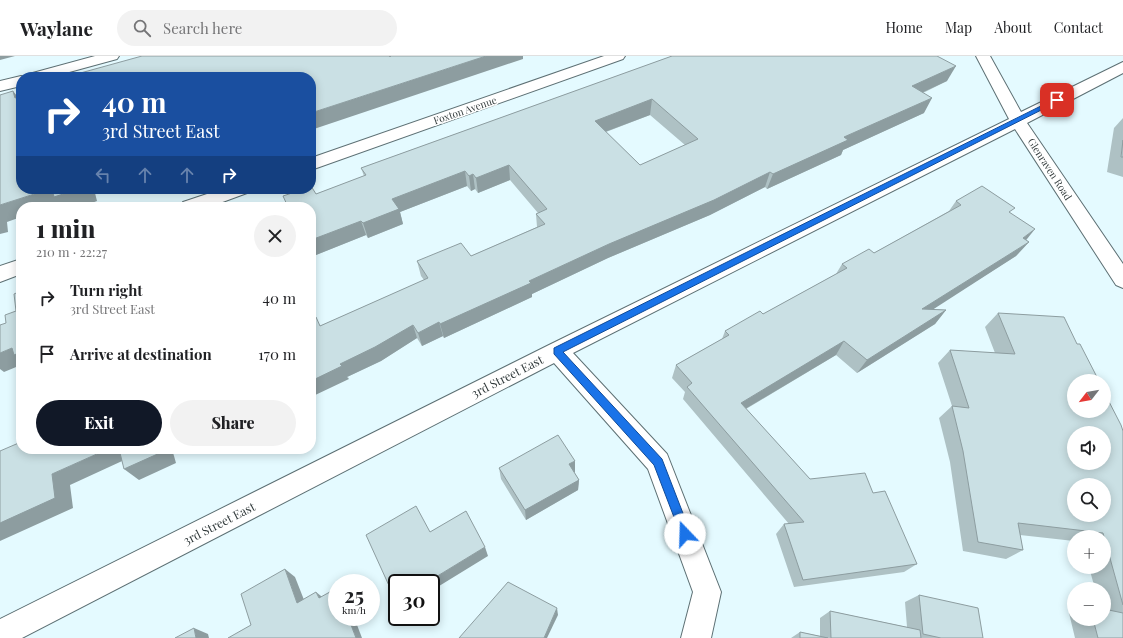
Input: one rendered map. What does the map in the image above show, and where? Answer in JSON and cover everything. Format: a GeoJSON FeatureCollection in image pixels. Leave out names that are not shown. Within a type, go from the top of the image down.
{"type":"FeatureCollection","features":[{"type":"Feature","properties":{"kind":"street"},"geometry":{"type":"LineString","coordinates":[[53,72],[112,56]]}},
{"type":"Feature","properties":{"kind":"street","name":"Foxton Avenue"},"geometry":{"type":"LineString","coordinates":[[316,162],[618,56]]}},
{"type":"Feature","properties":{"kind":"street","name":"Glenraven Road"},"geometry":{"type":"LineString","coordinates":[[982,56],[1018,121],[1123,280]]}},
{"type":"Feature","properties":{"kind":"street","name":"3rd Street East"},"geometry":{"type":"LineString","coordinates":[[0,634],[557,351],[1123,67]]}},
{"type":"Feature","properties":{"kind":"street"},"geometry":{"type":"LineString","coordinates":[[0,86],[16,82]]}},
{"type":"Feature","properties":{"kind":"street"},"geometry":{"type":"LineString","coordinates":[[204,202],[227,194]]}},
{"type":"Feature","properties":{"kind":"street"},"geometry":{"type":"LineString","coordinates":[[0,274],[16,268]]}},
{"type":"Feature","properties":{"kind":"street"},"geometry":{"type":"LineString","coordinates":[[557,351],[658,462],[707,592],[696,638]]}},
{"type":"Feature","properties":{"kind":"building"},"geometry":{"type":"Polygon","coordinates":[[[142,56],[486,56],[316,111],[316,72],[84,72],[142,56]]]}},
{"type":"Feature","properties":{"kind":"building"},"geometry":{"type":"Polygon","coordinates":[[[672,56],[937,56],[956,66],[912,86],[932,98],[844,137],[848,140],[773,174],[770,172],[714,200],[609,244],[529,281],[531,283],[440,324],[439,322],[418,333],[413,325],[375,347],[340,364],[342,366],[316,379],[316,317],[320,326],[428,278],[417,261],[461,243],[471,256],[545,224],[536,214],[547,209],[509,165],[476,178],[473,174],[469,176],[465,171],[392,199],[399,209],[363,223],[361,221],[316,238],[316,202],[286,202],[283,196],[289,194],[316,194],[366,175],[361,168],[672,56]],[[652,99],[595,121],[640,165],[698,139],[652,99]]]}},
{"type":"Feature","properties":{"kind":"building"},"geometry":{"type":"Polygon","coordinates":[[[13,91],[16,98],[16,194],[34,194],[0,205],[0,95],[13,91]]]}},
{"type":"Feature","properties":{"kind":"building"},"geometry":{"type":"Polygon","coordinates":[[[1123,140],[1123,157],[1121,157],[1123,140]]]}},
{"type":"Feature","properties":{"kind":"building"},"geometry":{"type":"Polygon","coordinates":[[[982,186],[1015,208],[1009,212],[1035,229],[1023,238],[1029,242],[922,309],[946,310],[867,360],[844,341],[741,403],[810,479],[865,473],[873,493],[885,491],[917,564],[803,580],[784,524],[804,522],[687,387],[692,383],[676,365],[729,335],[725,331],[760,311],[763,314],[847,268],[842,264],[869,249],[874,253],[961,205],[956,201],[982,186]]]}},
{"type":"Feature","properties":{"kind":"building"},"geometry":{"type":"Polygon","coordinates":[[[53,194],[63,194],[54,197],[53,194]]]}},
{"type":"Feature","properties":{"kind":"building"},"geometry":{"type":"Polygon","coordinates":[[[16,293],[16,311],[14,294],[16,293]]]}},
{"type":"Feature","properties":{"kind":"building"},"geometry":{"type":"Polygon","coordinates":[[[16,311],[16,354],[14,355],[12,348],[0,353],[0,325],[6,323],[5,315],[16,311]]]}},
{"type":"Feature","properties":{"kind":"building"},"geometry":{"type":"Polygon","coordinates":[[[998,313],[1064,317],[1077,344],[1080,344],[1095,374],[1067,374],[1067,418],[1111,418],[1111,406],[1123,431],[1123,605],[1111,562],[1111,530],[1078,530],[1018,523],[1023,550],[978,542],[963,451],[952,406],[969,408],[950,350],[1015,354],[998,313]]]}},
{"type":"Feature","properties":{"kind":"building"},"geometry":{"type":"Polygon","coordinates":[[[558,435],[575,461],[569,464],[579,480],[525,510],[499,468],[558,435]]]}},
{"type":"Feature","properties":{"kind":"building"},"geometry":{"type":"Polygon","coordinates":[[[16,444],[16,454],[97,454],[52,474],[55,498],[0,523],[0,451],[16,444]]]}},
{"type":"Feature","properties":{"kind":"building"},"geometry":{"type":"Polygon","coordinates":[[[120,454],[158,454],[124,469],[120,454]]]}},
{"type":"Feature","properties":{"kind":"building"},"geometry":{"type":"Polygon","coordinates":[[[416,506],[430,532],[466,511],[485,547],[440,574],[388,574],[388,583],[366,535],[416,506]]]}},
{"type":"Feature","properties":{"kind":"building"},"geometry":{"type":"Polygon","coordinates":[[[285,569],[297,603],[316,592],[319,598],[328,593],[328,626],[351,626],[356,638],[228,638],[251,625],[241,594],[285,569]]]}},
{"type":"Feature","properties":{"kind":"building"},"geometry":{"type":"Polygon","coordinates":[[[508,582],[557,608],[544,638],[459,638],[508,582]]]}},
{"type":"Feature","properties":{"kind":"building"},"geometry":{"type":"Polygon","coordinates":[[[919,595],[978,608],[983,638],[941,638],[923,634],[919,595]]]}},
{"type":"Feature","properties":{"kind":"building"},"geometry":{"type":"Polygon","coordinates":[[[1111,610],[1123,613],[1123,638],[1098,638],[1095,626],[1111,626],[1111,610]]]}},
{"type":"Feature","properties":{"kind":"building"},"geometry":{"type":"Polygon","coordinates":[[[830,611],[920,630],[921,638],[831,638],[830,611]]]}},
{"type":"Feature","properties":{"kind":"building"},"geometry":{"type":"Polygon","coordinates":[[[194,628],[196,638],[175,638],[194,628]]]}},
{"type":"Feature","properties":{"kind":"building"},"geometry":{"type":"Polygon","coordinates":[[[800,632],[828,638],[800,638],[800,632]]]}},
{"type":"Feature","properties":{"kind":"route"},"geometry":{"type":"LineString","coordinates":[[685,534],[658,462],[557,351],[1018,121],[1057,100]]}}]}
